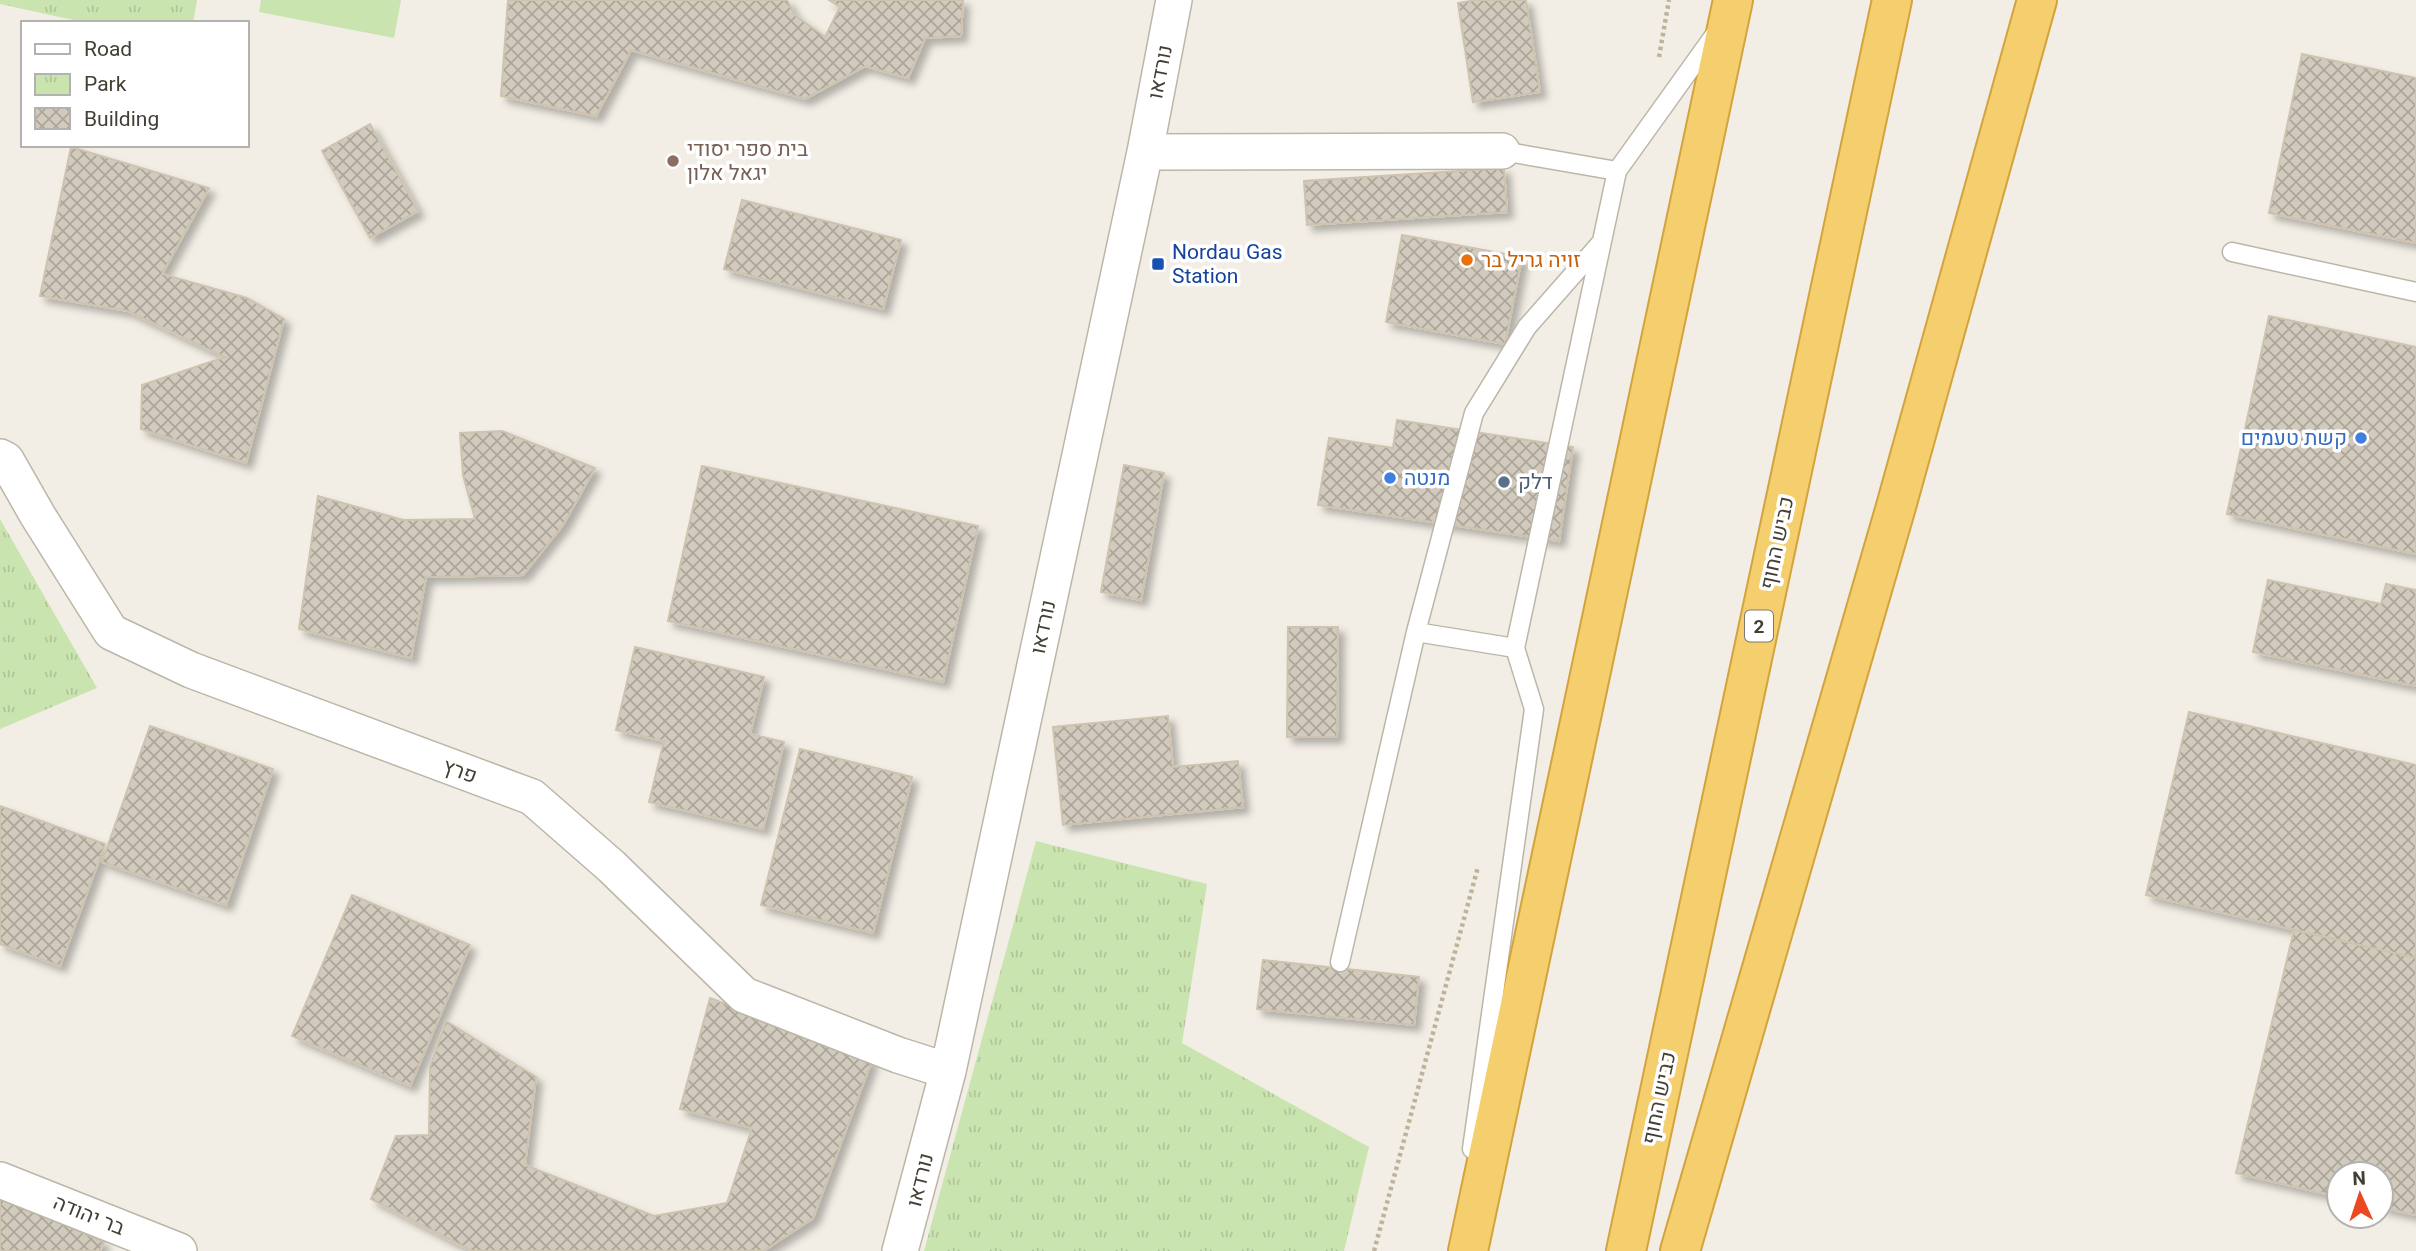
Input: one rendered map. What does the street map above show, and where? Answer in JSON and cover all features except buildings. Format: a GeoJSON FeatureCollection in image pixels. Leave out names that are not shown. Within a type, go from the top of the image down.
{"type":"FeatureCollection","features":[{"type":"Feature","properties":{"kind":"highway","name":"כביש החוף"},"geometry":{"type":"LineString","coordinates":[[1626,1251],[1892,0]]}},
{"type":"Feature","properties":{"kind":"highway"},"geometry":{"type":"LineString","coordinates":[[1680,1251],[1895,510],[2038,0]]}},
{"type":"Feature","properties":{"kind":"highway"},"geometry":{"type":"LineString","coordinates":[[1468,1251],[1732,7]]}},
{"type":"Feature","properties":{"kind":"street","name":"נורדאו"},"geometry":{"type":"LineString","coordinates":[[901,1251],[948,1071],[1145,152],[1174,0]]}},
{"type":"Feature","properties":{"kind":"street"},"geometry":{"type":"LineString","coordinates":[[1145,152],[1502,151]]}},
{"type":"Feature","properties":{"kind":"street","name":"פרץ"},"geometry":{"type":"LineString","coordinates":[[0,457],[6,460],[111,632],[191,670],[531,797],[611,866],[744,995],[898,1055],[948,1071]]}},
{"type":"Feature","properties":{"kind":"street","name":"בר יהודה"},"geometry":{"type":"LineString","coordinates":[[0,1180],[179,1251]]}},
{"type":"Feature","properties":{"kind":"lane"},"geometry":{"type":"LineString","coordinates":[[1457,1251],[1534,709],[1515,648],[1602,243],[1618,171],[1732,7]]}},
{"type":"Feature","properties":{"kind":"lane"},"geometry":{"type":"LineString","coordinates":[[1502,151],[1618,171]]}},
{"type":"Feature","properties":{"kind":"lane"},"geometry":{"type":"LineString","coordinates":[[1340,962],[1416,632],[1474,413],[1527,327],[1602,243]]}},
{"type":"Feature","properties":{"kind":"lane"},"geometry":{"type":"LineString","coordinates":[[2232,252],[2416,292]]}},
{"type":"Feature","properties":{"kind":"lane"},"geometry":{"type":"LineString","coordinates":[[1416,632],[1515,648]]}},
{"type":"Feature","properties":{"kind":"green space"},"geometry":{"type":"Polygon","coordinates":[[[0,0],[197,0],[193,21],[78,21],[0,4],[0,0]]]}},
{"type":"Feature","properties":{"kind":"green space"},"geometry":{"type":"Polygon","coordinates":[[[261,0],[401,0],[394,38],[259,12],[261,0]]]}},
{"type":"Feature","properties":{"kind":"green space"},"geometry":{"type":"Polygon","coordinates":[[[0,519],[97,688],[0,729],[0,519]]]}},
{"type":"Feature","properties":{"kind":"green space"},"geometry":{"type":"Polygon","coordinates":[[[1036,841],[1207,884],[1182,1043],[1369,1147],[1344,1251],[924,1251],[1036,841]]]}},
{"type":"Feature","properties":{"kind":"place","name":"בית ספר יסודי יגאל אלון"},"geometry":{"type":"Point","coordinates":[673,161]}},
{"type":"Feature","properties":{"kind":"place","name":"זויה גריל בר"},"geometry":{"type":"Point","coordinates":[1467,260]}},
{"type":"Feature","properties":{"kind":"place","name":"Nordau Gas Station"},"geometry":{"type":"Point","coordinates":[1158,264]}},
{"type":"Feature","properties":{"kind":"place","name":"קשת טעמים"},"geometry":{"type":"Point","coordinates":[2361,438]}},
{"type":"Feature","properties":{"kind":"place","name":"מנטה"},"geometry":{"type":"Point","coordinates":[1390,478]}},
{"type":"Feature","properties":{"kind":"place","name":"דלק"},"geometry":{"type":"Point","coordinates":[1504,482]}}]}
